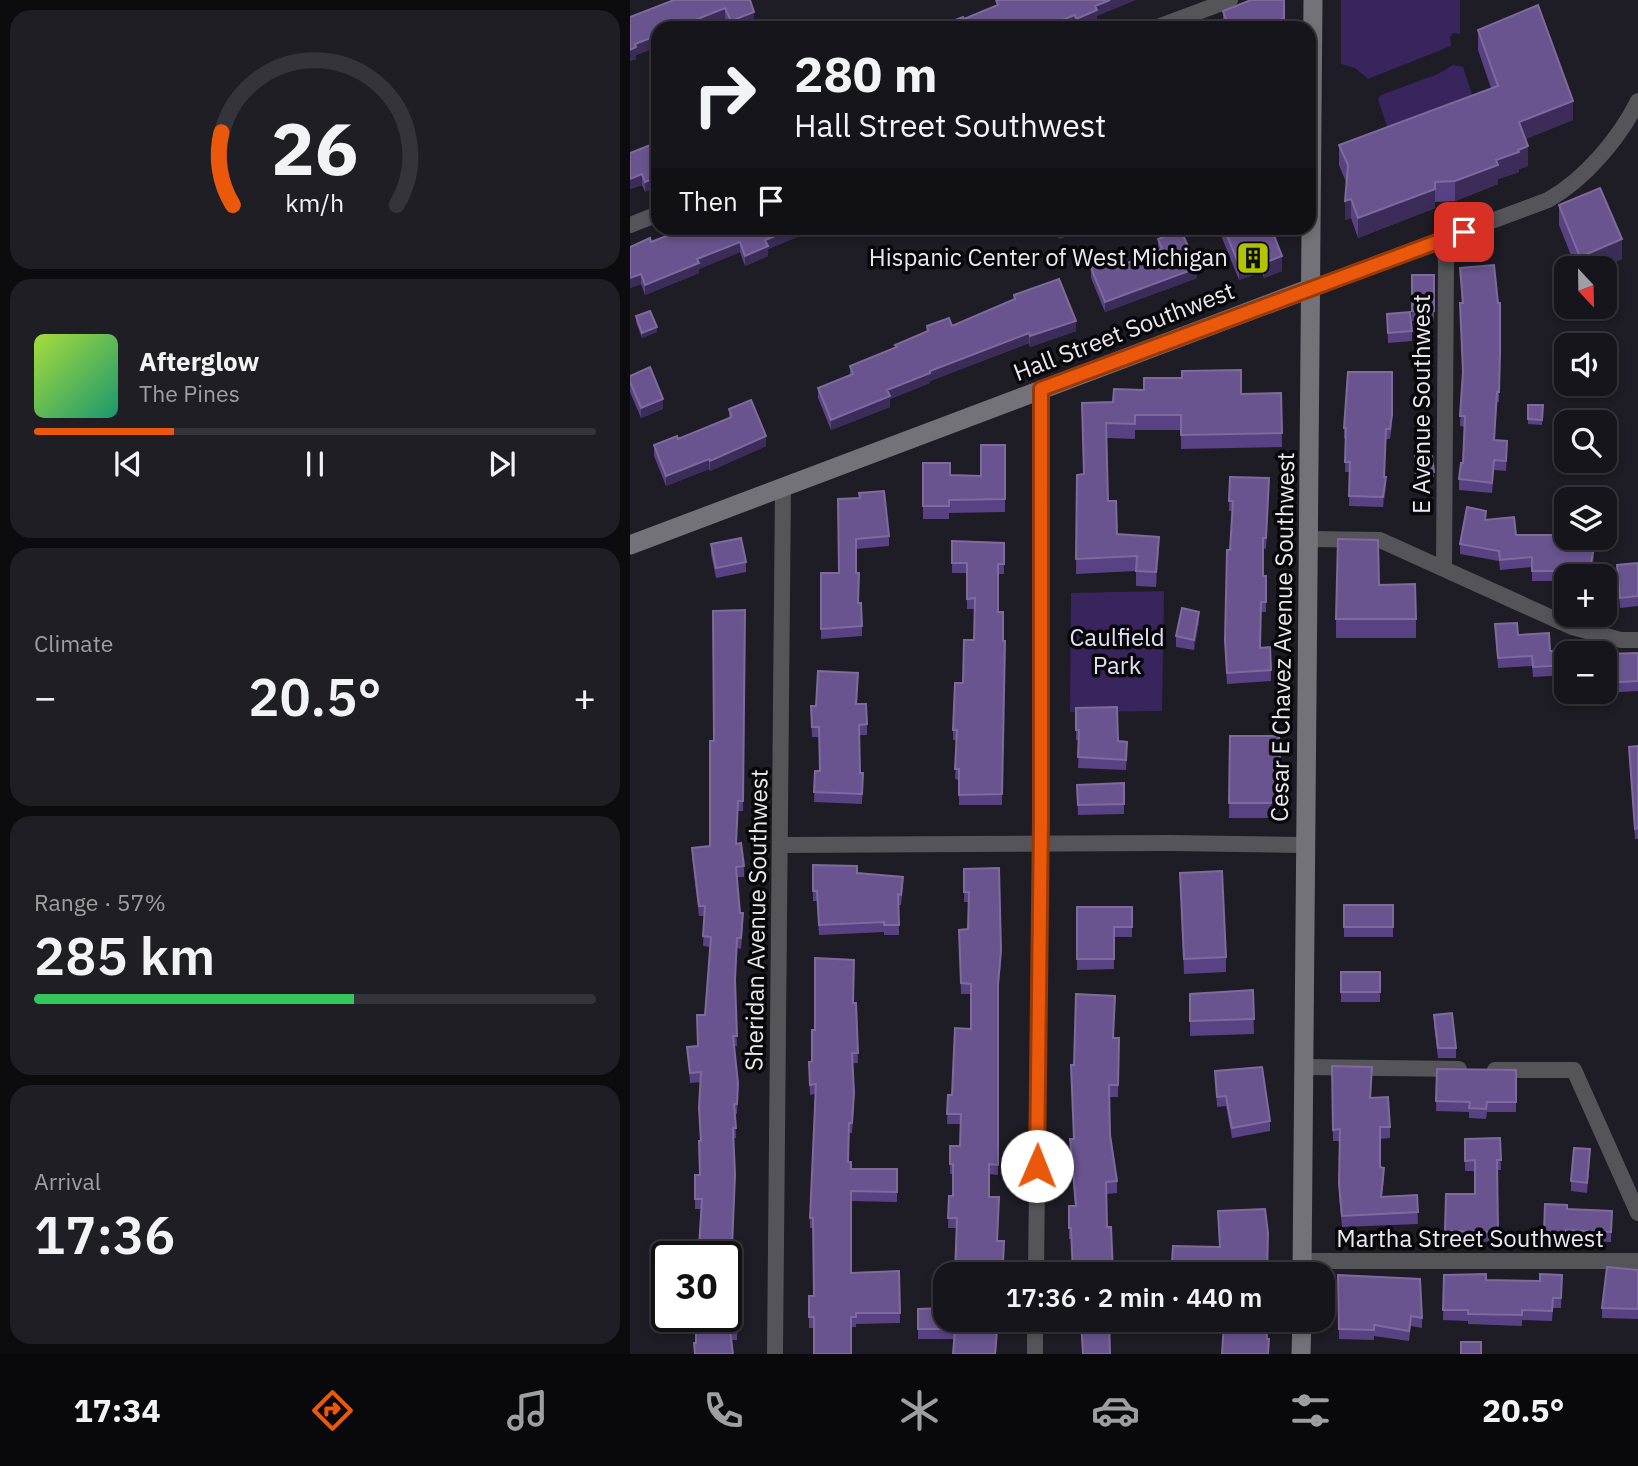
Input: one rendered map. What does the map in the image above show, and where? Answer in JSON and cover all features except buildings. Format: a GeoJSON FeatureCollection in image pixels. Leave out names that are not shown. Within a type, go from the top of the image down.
{"type":"FeatureCollection","features":[{"type":"Feature","properties":{"kind":"main road","name":"Cesar E Chavez Avenue Southwest"},"geometry":{"type":"LineString","coordinates":[[1313,0],[1313,21]]}},
{"type":"Feature","properties":{"kind":"main road","name":"Cesar E Chavez Avenue Southwest"},"geometry":{"type":"LineString","coordinates":[[1302,1262],[1311,235]]}},
{"type":"Feature","properties":{"kind":"main road","name":"Hall Street Southwest"},"geometry":{"type":"LineString","coordinates":[[630,545],[1311,288]]}},
{"type":"Feature","properties":{"kind":"main road"},"geometry":{"type":"LineString","coordinates":[[1301,1354],[1302,1332]]}},
{"type":"Feature","properties":{"kind":"street"},"geometry":{"type":"LineString","coordinates":[[1174,21],[1230,0]]}},
{"type":"Feature","properties":{"kind":"street","name":"Hall Street Southwest"},"geometry":{"type":"LineString","coordinates":[[1311,288],[1548,200],[1583,175],[1630,118],[1638,102]]}},
{"type":"Feature","properties":{"kind":"street"},"geometry":{"type":"LineString","coordinates":[[630,225],[651,217]]}},
{"type":"Feature","properties":{"kind":"street","name":"E Avenue Southwest"},"geometry":{"type":"LineString","coordinates":[[1443,240],[1446,261],[1444,569]]}},
{"type":"Feature","properties":{"kind":"street"},"geometry":{"type":"LineString","coordinates":[[1035,1262],[1041,389]]}},
{"type":"Feature","properties":{"kind":"street","name":"Sheridan Avenue Southwest"},"geometry":{"type":"LineString","coordinates":[[775,1354],[783,487]]}},
{"type":"Feature","properties":{"kind":"street"},"geometry":{"type":"LineString","coordinates":[[1310,539],[1380,540],[1572,627],[1621,640],[1638,640]]}},
{"type":"Feature","properties":{"kind":"street"},"geometry":{"type":"LineString","coordinates":[[780,845],[1304,845]]}},
{"type":"Feature","properties":{"kind":"street"},"geometry":{"type":"LineString","coordinates":[[1304,1068],[1574,1070],[1638,1213]]}},
{"type":"Feature","properties":{"kind":"street","name":"Martha Street Southwest"},"geometry":{"type":"LineString","coordinates":[[1335,1267],[1638,1261]]}},
{"type":"Feature","properties":{"kind":"street"},"geometry":{"type":"LineString","coordinates":[[1035,1332],[1035,1354]]}},
{"type":"Feature","properties":{"kind":"green space"},"geometry":{"type":"Polygon","coordinates":[[[1341,0],[1460,0],[1460,34],[1453,33],[1450,36],[1451,46],[1368,79],[1355,68],[1341,64],[1341,0]]]}},
{"type":"Feature","properties":{"kind":"green space"},"geometry":{"type":"Polygon","coordinates":[[[1453,65],[1463,67],[1476,106],[1391,139],[1378,99],[1381,95],[1438,74],[1453,65]]]}},
{"type":"Feature","properties":{"kind":"green space","name":"Caulfield Park"},"geometry":{"type":"Polygon","coordinates":[[[1164,591],[1162,711],[1070,712],[1071,593],[1164,591]]]}},
{"type":"Feature","properties":{"kind":"place","name":"Hispanic Center of West Michigan"},"geometry":{"type":"Point","coordinates":[1253,258]}},
{"type":"Feature","properties":{"kind":"route"},"geometry":{"type":"LineString","coordinates":[[1037,1166],[1041,820],[1041,389],[1464,232]]}}]}
